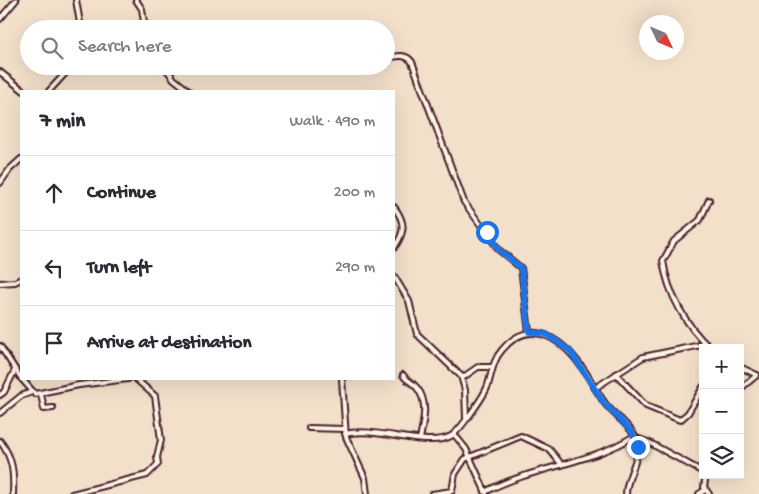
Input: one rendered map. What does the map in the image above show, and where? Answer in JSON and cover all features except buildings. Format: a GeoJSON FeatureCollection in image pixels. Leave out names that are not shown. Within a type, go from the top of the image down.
{"type":"FeatureCollection","features":[{"type":"Feature","properties":{"kind":"street"},"geometry":{"type":"LineString","coordinates":[[0,19],[16,0]]}},
{"type":"Feature","properties":{"kind":"street"},"geometry":{"type":"LineString","coordinates":[[76,0],[79,20]]}},
{"type":"Feature","properties":{"kind":"street"},"geometry":{"type":"LineString","coordinates":[[136,0],[142,9],[144,20]]}},
{"type":"Feature","properties":{"kind":"street"},"geometry":{"type":"LineString","coordinates":[[395,57],[402,56],[411,60],[464,202],[499,250],[521,268],[529,332]]}},
{"type":"Feature","properties":{"kind":"street"},"geometry":{"type":"LineString","coordinates":[[0,72],[23,90]]}},
{"type":"Feature","properties":{"kind":"street"},"geometry":{"type":"LineString","coordinates":[[50,90],[64,75]]}},
{"type":"Feature","properties":{"kind":"street"},"geometry":{"type":"LineString","coordinates":[[170,75],[174,80],[189,90]]}},
{"type":"Feature","properties":{"kind":"street"},"geometry":{"type":"LineString","coordinates":[[0,183],[6,173],[20,160]]}},
{"type":"Feature","properties":{"kind":"street"},"geometry":{"type":"LineString","coordinates":[[706,344],[696,335],[670,289],[663,261],[674,241],[700,220],[709,200]]}},
{"type":"Feature","properties":{"kind":"street"},"geometry":{"type":"LineString","coordinates":[[395,208],[404,228],[402,237],[395,247]]}},
{"type":"Feature","properties":{"kind":"street"},"geometry":{"type":"LineString","coordinates":[[395,278],[409,301],[417,334],[462,378],[465,390],[466,418]]}},
{"type":"Feature","properties":{"kind":"street"},"geometry":{"type":"LineString","coordinates":[[0,283],[20,279]]}},
{"type":"Feature","properties":{"kind":"street"},"geometry":{"type":"LineString","coordinates":[[309,428],[441,440],[454,434],[483,396],[489,383],[492,367],[502,350],[512,341],[529,332],[546,334],[567,349],[604,403],[635,437],[699,470]]}},
{"type":"Feature","properties":{"kind":"street"},"geometry":{"type":"LineString","coordinates":[[0,346],[20,376]]}},
{"type":"Feature","properties":{"kind":"street"},"geometry":{"type":"LineString","coordinates":[[595,388],[643,358],[699,346]]}},
{"type":"Feature","properties":{"kind":"street"},"geometry":{"type":"LineString","coordinates":[[462,378],[477,368],[492,367]]}},
{"type":"Feature","properties":{"kind":"street"},"geometry":{"type":"LineString","coordinates":[[744,369],[758,375],[744,386]]}},
{"type":"Feature","properties":{"kind":"street"},"geometry":{"type":"LineString","coordinates":[[0,395],[4,392],[15,370]]}},
{"type":"Feature","properties":{"kind":"street"},"geometry":{"type":"LineString","coordinates":[[616,374],[648,408],[680,420],[688,413],[702,389]]}},
{"type":"Feature","properties":{"kind":"street"},"geometry":{"type":"LineString","coordinates":[[403,375],[408,382],[417,387],[424,399],[420,439]]}},
{"type":"Feature","properties":{"kind":"street"},"geometry":{"type":"LineString","coordinates":[[23,380],[32,392]]}},
{"type":"Feature","properties":{"kind":"street"},"geometry":{"type":"LineString","coordinates":[[0,413],[21,396],[32,392],[41,394],[79,385],[120,380]]}},
{"type":"Feature","properties":{"kind":"street"},"geometry":{"type":"LineString","coordinates":[[72,494],[147,475],[158,464],[161,440],[155,396],[137,380]]}},
{"type":"Feature","properties":{"kind":"street"},"geometry":{"type":"LineString","coordinates":[[342,380],[345,432],[365,478],[367,494]]}},
{"type":"Feature","properties":{"kind":"street"},"geometry":{"type":"LineString","coordinates":[[41,394],[44,409],[53,408]]}},
{"type":"Feature","properties":{"kind":"street"},"geometry":{"type":"LineString","coordinates":[[454,434],[465,446],[486,493],[521,476],[616,448],[635,437]]}},
{"type":"Feature","properties":{"kind":"street"},"geometry":{"type":"LineString","coordinates":[[432,494],[452,492],[455,474],[465,459],[523,436],[549,449],[562,465]]}},
{"type":"Feature","properties":{"kind":"street"},"geometry":{"type":"LineString","coordinates":[[626,494],[627,481],[638,452],[635,437]]}},
{"type":"Feature","properties":{"kind":"street"},"geometry":{"type":"LineString","coordinates":[[0,442],[10,458],[14,472],[13,494]]}},
{"type":"Feature","properties":{"kind":"street"},"geometry":{"type":"LineString","coordinates":[[706,479],[705,490],[709,494]]}},
{"type":"Feature","properties":{"kind":"street"},"geometry":{"type":"LineString","coordinates":[[699,494],[705,490]]}},
{"type":"Feature","properties":{"kind":"route"},"geometry":{"type":"LineString","coordinates":[[487,232],[499,250],[521,268],[529,332],[546,334],[570,351],[604,403],[632,432],[638,447]]}}]}
